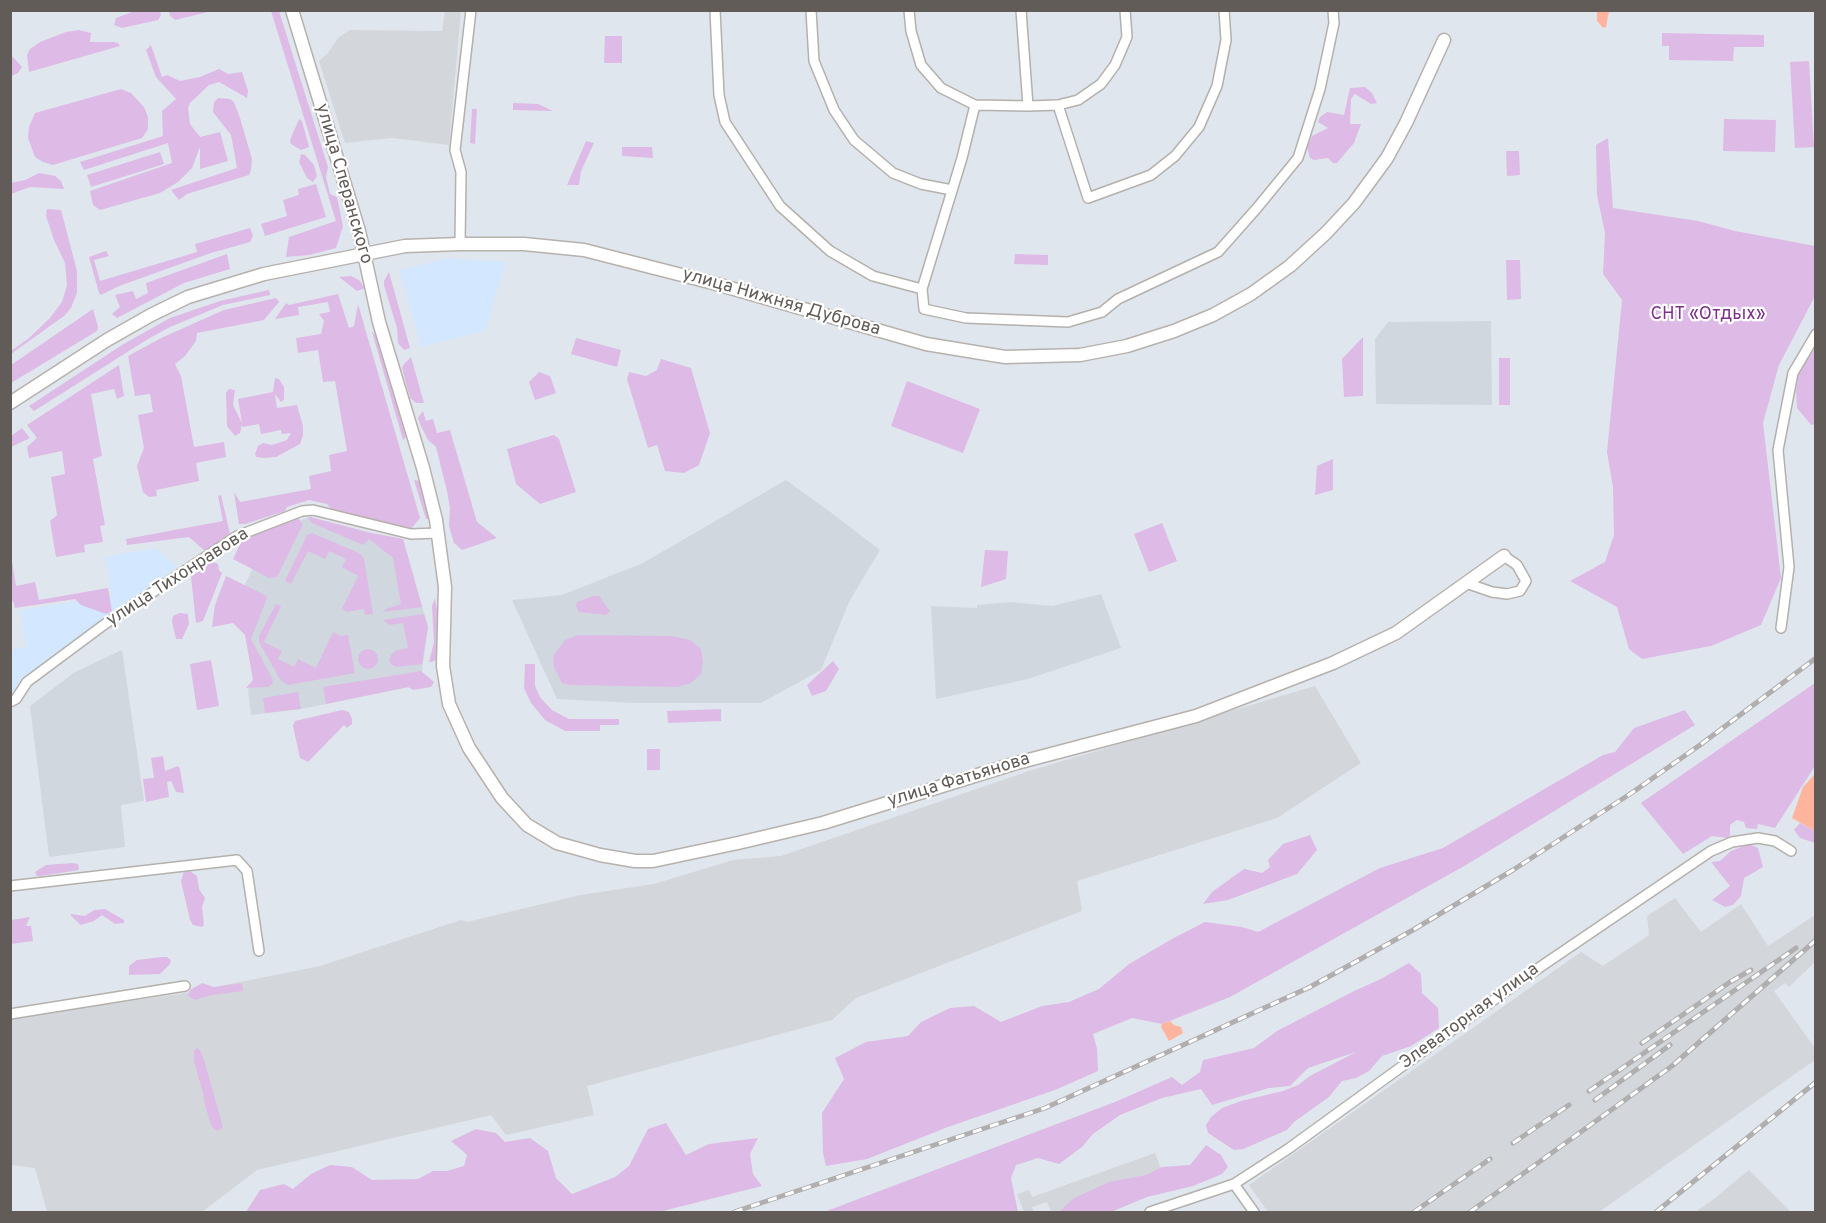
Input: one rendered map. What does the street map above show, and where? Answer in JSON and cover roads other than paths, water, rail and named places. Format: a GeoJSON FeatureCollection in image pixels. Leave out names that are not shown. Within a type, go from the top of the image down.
{"type":"FeatureCollection","features":[{"type":"Feature","properties":{"kind":"street","name":"улица Сперанского"},"geometry":{"type":"LineString","coordinates":[[292,10],[359,231],[390,359],[423,468],[438,533]]}},
{"type":"Feature","properties":{"kind":"street"},"geometry":{"type":"LineString","coordinates":[[460,244],[461,172],[455,150],[471,10]]}},
{"type":"Feature","properties":{"kind":"street"},"geometry":{"type":"LineString","coordinates":[[715,10],[719,94],[725,122],[780,206],[830,251],[873,276],[922,289]]}},
{"type":"Feature","properties":{"kind":"street"},"geometry":{"type":"LineString","coordinates":[[811,10],[814,61],[834,110],[854,140],[893,173],[921,184],[952,190]]}},
{"type":"Feature","properties":{"kind":"street"},"geometry":{"type":"LineString","coordinates":[[909,10],[910,31],[921,65],[941,88],[975,105],[1028,106],[1058,105],[1078,100],[1101,84],[1115,65],[1127,37],[1125,10]]}},
{"type":"Feature","properties":{"kind":"street"},"geometry":{"type":"LineString","coordinates":[[1021,10],[1028,106]]}},
{"type":"Feature","properties":{"kind":"street"},"geometry":{"type":"LineString","coordinates":[[1058,105],[1088,198],[1150,175],[1175,156],[1199,127],[1216,86],[1226,40],[1224,10]]}},
{"type":"Feature","properties":{"kind":"street"},"geometry":{"type":"LineString","coordinates":[[975,105],[922,289],[924,309],[966,318],[1068,322],[1102,312],[1118,299],[1218,252],[1298,158],[1320,89],[1334,23],[1333,10]]}},
{"type":"Feature","properties":{"kind":"street","name":"улица Нижняя Дуброва"},"geometry":{"type":"LineString","coordinates":[[10,403],[107,340],[189,297],[264,274],[405,246],[524,244],[584,250],[713,283],[926,344],[1005,357],[1080,355],[1127,346],[1174,331],[1213,315],[1251,294],[1290,266],[1326,233],[1354,203],[1387,158],[1406,123],[1444,40]]}},
{"type":"Feature","properties":{"kind":"street"},"geometry":{"type":"LineString","coordinates":[[1781,628],[1790,567],[1778,450],[1793,373],[1815,334]]}},
{"type":"Feature","properties":{"kind":"street","name":"улица Тихонравова"},"geometry":{"type":"LineString","coordinates":[[10,702],[16,699],[27,682],[105,624],[237,536],[302,511],[313,510],[411,534],[438,533]]}},
{"type":"Feature","properties":{"kind":"street","name":"улица Фатьянова"},"geometry":{"type":"LineString","coordinates":[[438,533],[446,587],[443,666],[449,704],[469,748],[502,798],[526,825],[557,843],[569,847],[635,861],[653,861],[823,823],[1013,764],[1196,716],[1333,663],[1396,633],[1504,556]]}},
{"type":"Feature","properties":{"kind":"street"},"geometry":{"type":"LineString","coordinates":[[1466,584],[1507,594],[1520,591],[1526,581],[1518,565],[1504,556]]}},
{"type":"Feature","properties":{"kind":"street","name":"Элеваторная улица"},"geometry":{"type":"LineString","coordinates":[[1150,1212],[1234,1184],[1288,1149],[1524,978],[1711,851],[1732,842],[1758,838],[1775,841],[1791,851]]}},
{"type":"Feature","properties":{"kind":"street"},"geometry":{"type":"LineString","coordinates":[[10,886],[237,860],[247,871],[259,951]]}},
{"type":"Feature","properties":{"kind":"street"},"geometry":{"type":"LineString","coordinates":[[10,1014],[185,986]]}},
{"type":"Feature","properties":{"kind":"street"},"geometry":{"type":"LineString","coordinates":[[1234,1184],[1254,1212]]}},
{"type":"Feature","properties":{"kind":"railway"},"geometry":{"type":"LineString","coordinates":[[734,1212],[1045,1108],[1310,987],[1413,930],[1513,870],[1633,792],[1816,658]]}},
{"type":"Feature","properties":{"kind":"railway"},"geometry":{"type":"LineString","coordinates":[[1470,1212],[1672,1066],[1816,940]]}},
{"type":"Feature","properties":{"kind":"railway"},"geometry":{"type":"LineString","coordinates":[[1589,1091],[1796,948]]}},
{"type":"Feature","properties":{"kind":"railway"},"geometry":{"type":"LineString","coordinates":[[1642,1043],[1751,970]]}},
{"type":"Feature","properties":{"kind":"railway"},"geometry":{"type":"LineString","coordinates":[[1595,1100],[1670,1045]]}},
{"type":"Feature","properties":{"kind":"railway"},"geometry":{"type":"LineString","coordinates":[[1656,1212],[1816,1082]]}},
{"type":"Feature","properties":{"kind":"railway"},"geometry":{"type":"LineString","coordinates":[[1513,1143],[1569,1105]]}},
{"type":"Feature","properties":{"kind":"railway"},"geometry":{"type":"LineString","coordinates":[[1414,1212],[1490,1159]]}},
{"type":"Feature","properties":{"kind":"park label","name":"СНТ «Отдых»"},"geometry":{"type":"Point","coordinates":[1708,315]}}]}
